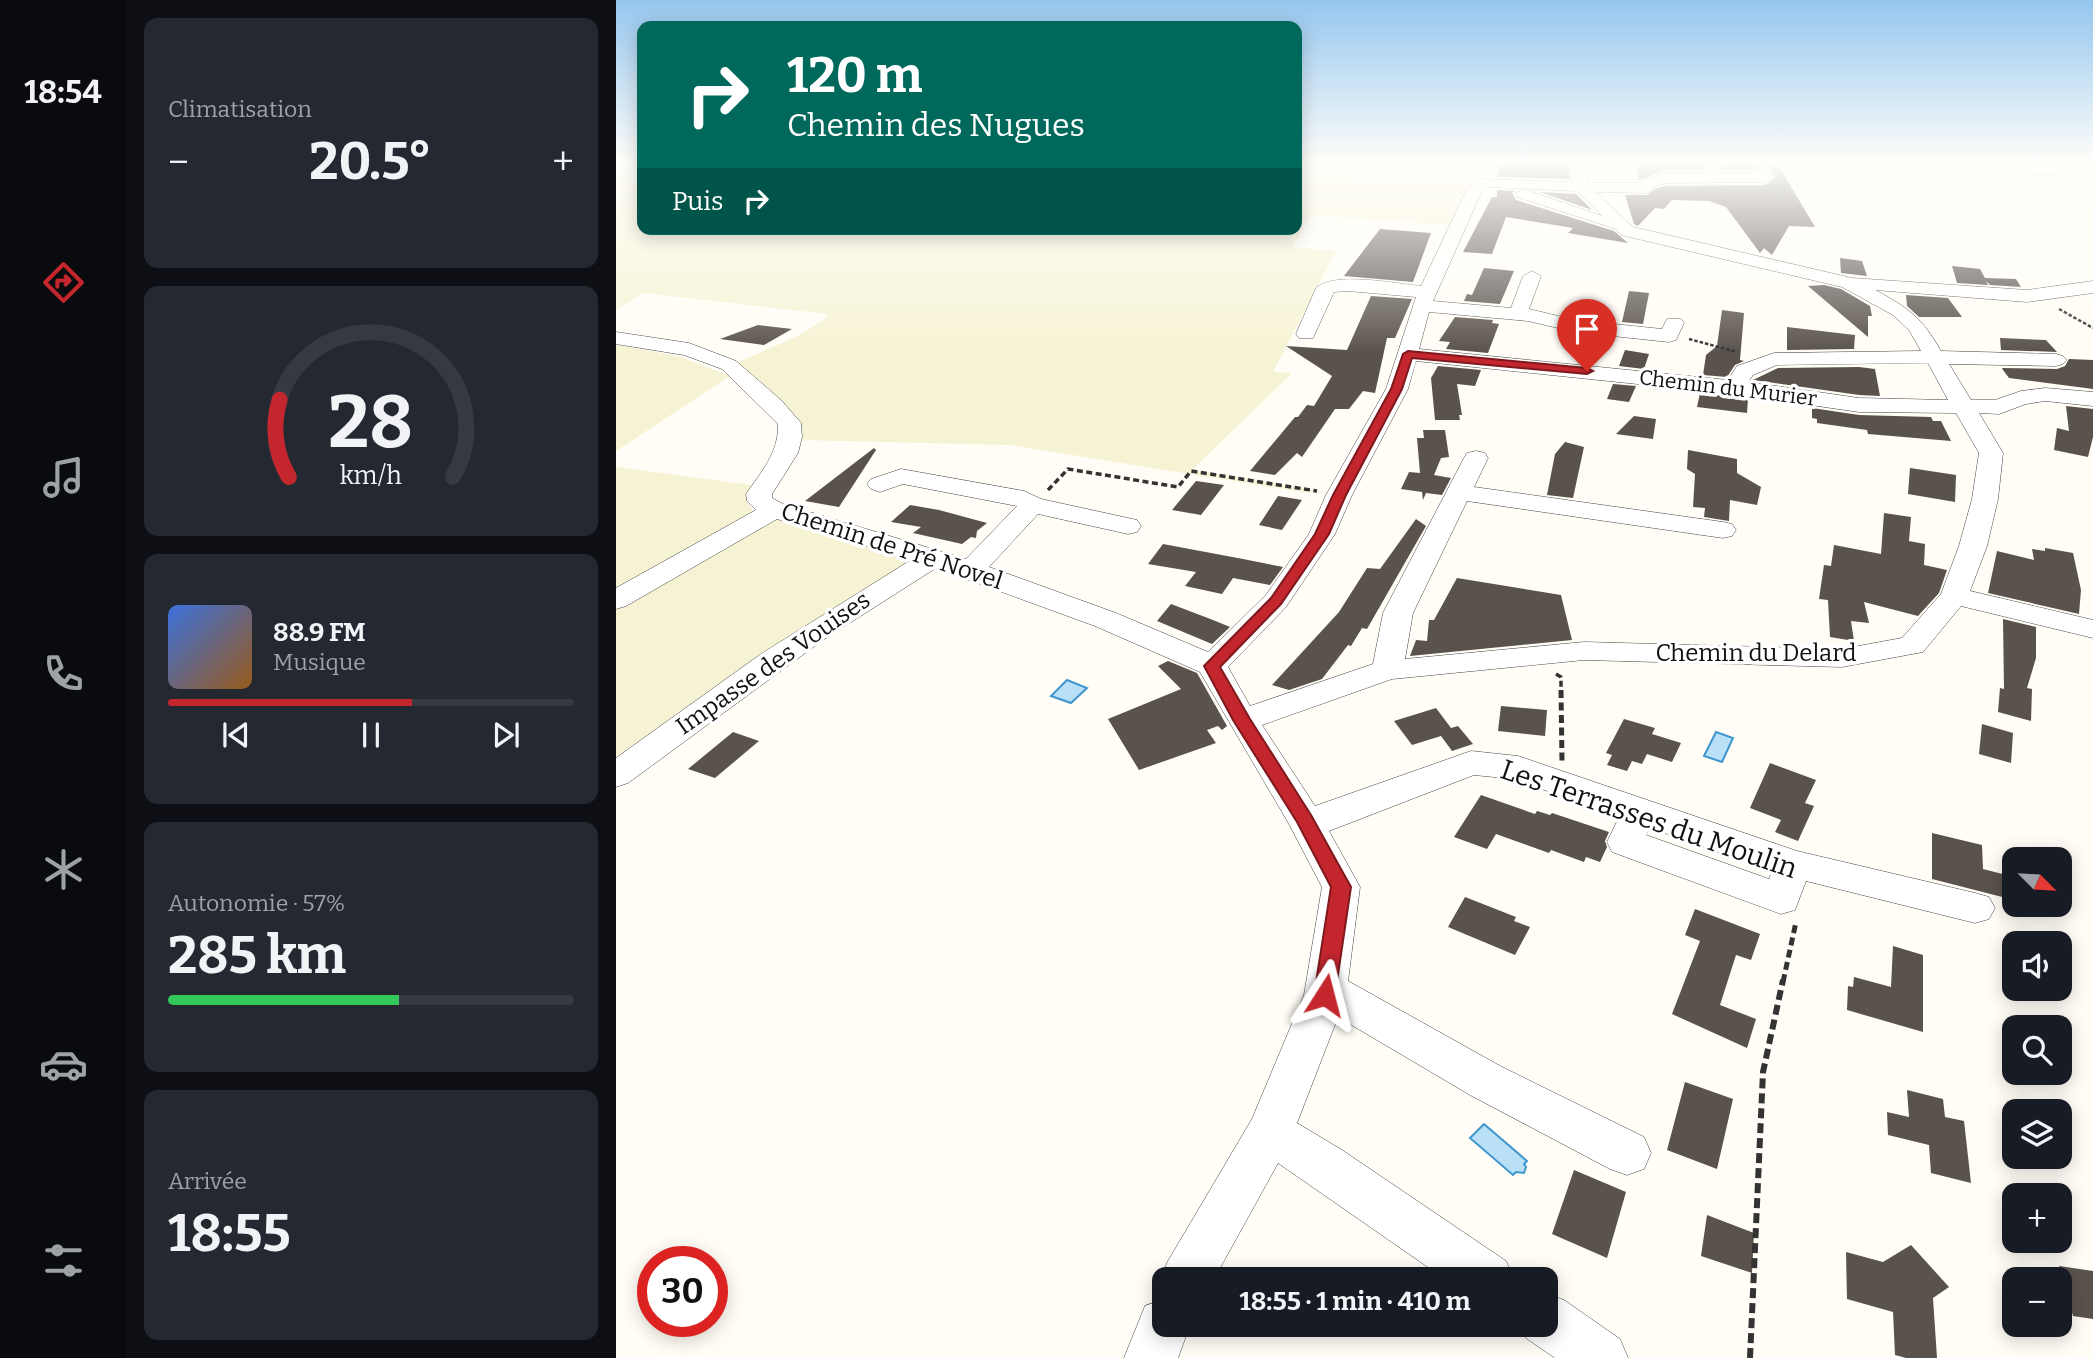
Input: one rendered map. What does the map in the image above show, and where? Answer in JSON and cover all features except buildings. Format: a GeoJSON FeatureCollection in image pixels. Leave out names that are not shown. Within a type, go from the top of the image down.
{"type":"FeatureCollection","features":[{"type":"Feature","properties":{"kind":"street"},"geometry":{"type":"LineString","coordinates":[[1193,1267],[1270,1132],[1326,989],[1341,887],[1305,820],[1242,720],[1212,666],[1276,601],[1322,534],[1339,495],[1397,389],[1424,299],[1458,226]]}},
{"type":"Feature","properties":{"kind":"street"},"geometry":{"type":"LineString","coordinates":[[1618,226],[1622,228]]}},
{"type":"Feature","properties":{"kind":"street","name":"Chemin du Delard"},"geometry":{"type":"LineString","coordinates":[[1242,720],[1388,670],[1584,651],[1842,657],[1912,645],[1954,596],[1979,522],[1991,453],[1917,327],[1900,311],[1848,283],[1730,257],[1622,228]]}},
{"type":"Feature","properties":{"kind":"street"},"geometry":{"type":"LineString","coordinates":[[1518,314],[1532,276]]}},
{"type":"Feature","properties":{"kind":"street"},"geometry":{"type":"LineString","coordinates":[[1848,283],[1888,283],[2027,296],[2093,287]]}},
{"type":"Feature","properties":{"kind":"street"},"geometry":{"type":"LineString","coordinates":[[1306,334],[1323,292],[1328,287],[1338,285],[1518,314],[1575,326],[1671,330]]}},
{"type":"Feature","properties":{"kind":"street","name":"Chemin de Pré Novel"},"geometry":{"type":"LineString","coordinates":[[616,338],[689,349],[729,366],[774,406],[789,423],[790,437],[786,453],[760,494],[761,501],[774,510],[972,569],[1161,642],[1212,666]]}},
{"type":"Feature","properties":{"kind":"street","name":"Chemin du Murier"},"geometry":{"type":"LineString","coordinates":[[1408,354],[1734,387],[1859,405],[1965,409],[1999,407],[2011,400],[2040,394],[2093,399]]}},
{"type":"Feature","properties":{"kind":"street"},"geometry":{"type":"LineString","coordinates":[[1734,387],[1745,371],[1774,359],[1935,357],[2056,360]]}},
{"type":"Feature","properties":{"kind":"street"},"geometry":{"type":"LineString","coordinates":[[1388,670],[1398,613],[1476,458]]}},
{"type":"Feature","properties":{"kind":"street"},"geometry":{"type":"LineString","coordinates":[[880,484],[901,476],[1024,499],[1032,505],[1128,526]]}},
{"type":"Feature","properties":{"kind":"street"},"geometry":{"type":"LineString","coordinates":[[1459,492],[1723,530]]}},
{"type":"Feature","properties":{"kind":"street"},"geometry":{"type":"LineString","coordinates":[[972,569],[1032,505]]}},
{"type":"Feature","properties":{"kind":"street"},"geometry":{"type":"LineString","coordinates":[[616,600],[774,510]]}},
{"type":"Feature","properties":{"kind":"street","name":"Impasse des Vouises"},"geometry":{"type":"LineString","coordinates":[[616,775],[720,698],[882,587],[935,557]]}},
{"type":"Feature","properties":{"kind":"street"},"geometry":{"type":"LineString","coordinates":[[1954,596],[2093,629]]}},
{"type":"Feature","properties":{"kind":"street","name":"Les Terrasses du Moulin"},"geometry":{"type":"LineString","coordinates":[[1305,820],[1325,819],[1471,763],[1518,768],[1640,811],[1625,842],[1781,899],[1800,865]]}},
{"type":"Feature","properties":{"kind":"street"},"geometry":{"type":"LineString","coordinates":[[1800,865],[1975,908]]}},
{"type":"Feature","properties":{"kind":"street"},"geometry":{"type":"LineString","coordinates":[[1326,989],[1486,1081],[1627,1153]]}},
{"type":"Feature","properties":{"kind":"street"},"geometry":{"type":"LineString","coordinates":[[1270,1132],[1325,1166],[1471,1267]]}},
{"type":"Feature","properties":{"kind":"street"},"geometry":{"type":"LineString","coordinates":[[1558,1328],[1601,1358]]}},
{"type":"Feature","properties":{"kind":"street"},"geometry":{"type":"LineString","coordinates":[[1151,1358],[1159,1337]]}},
{"type":"Feature","properties":{"kind":"path"},"geometry":{"type":"LineString","coordinates":[[1671,330],[1686,338],[1769,361]]}},
{"type":"Feature","properties":{"kind":"path"},"geometry":{"type":"LineString","coordinates":[[1032,505],[1068,469],[1178,488],[1191,471],[1339,495]]}},
{"type":"Feature","properties":{"kind":"path"},"geometry":{"type":"LineString","coordinates":[[1549,669],[1561,677],[1562,783]]}},
{"type":"Feature","properties":{"kind":"path","name":"Les Terrasses du Moulin"},"geometry":{"type":"LineString","coordinates":[[1750,1358],[1763,1072],[1800,865]]}},
{"type":"Feature","properties":{"kind":"shaded area"},"geometry":{"type":"Polygon","coordinates":[[[616,226],[637,226],[637,235],[1299,235],[1292,247],[1336,251],[1273,372],[1292,373],[1192,470],[1330,493],[1302,492],[1009,445],[801,440],[796,421],[734,364],[798,336],[824,320],[827,314],[643,293],[616,310],[616,226]]]}},
{"type":"Feature","properties":{"kind":"shaded area"},"geometry":{"type":"Polygon","coordinates":[[[616,345],[678,356],[730,376],[616,451],[616,345]]]}},
{"type":"Feature","properties":{"kind":"shaded area"},"geometry":{"type":"Polygon","coordinates":[[[616,467],[751,485],[748,503],[754,512],[906,559],[905,564],[616,770],[616,467]]]}},
{"type":"Feature","properties":{"kind":"water"},"geometry":{"type":"Polygon","coordinates":[[[1067,680],[1087,688],[1071,703],[1051,696],[1067,680]]]}},
{"type":"Feature","properties":{"kind":"water"},"geometry":{"type":"Polygon","coordinates":[[[1716,732],[1733,738],[1722,762],[1704,756],[1716,732]]]}},
{"type":"Feature","properties":{"kind":"water"},"geometry":{"type":"Polygon","coordinates":[[[1484,1124],[1527,1161],[1524,1164],[1524,1173],[1516,1172],[1513,1175],[1470,1138],[1484,1124]]]}},
{"type":"Feature","properties":{"kind":"route"},"geometry":{"type":"LineString","coordinates":[[1325,995],[1341,887],[1305,820],[1242,720],[1212,666],[1276,601],[1322,534],[1339,495],[1397,389],[1408,354],[1587,371]]}}]}
